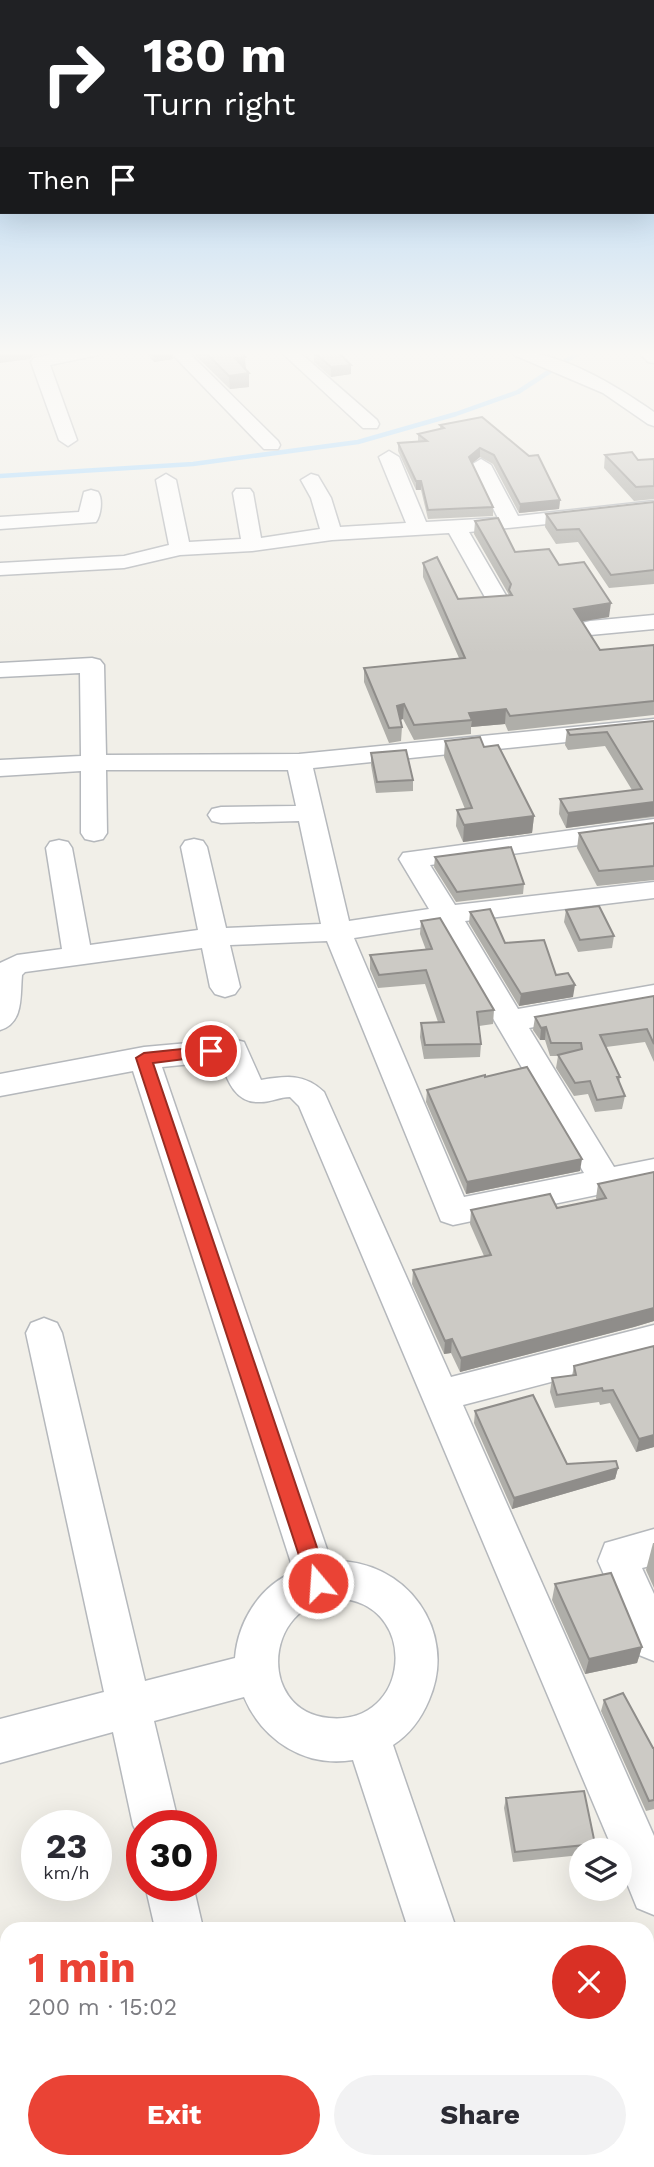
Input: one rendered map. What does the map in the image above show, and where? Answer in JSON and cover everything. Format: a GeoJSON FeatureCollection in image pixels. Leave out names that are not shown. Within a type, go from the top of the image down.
{"type":"FeatureCollection","features":[{"type":"Feature","properties":{"kind":"street"},"geometry":{"type":"LineString","coordinates":[[389,457],[419,529]]}},
{"type":"Feature","properties":{"kind":"street"},"geometry":{"type":"LineString","coordinates":[[481,465],[511,523]]}},
{"type":"Feature","properties":{"kind":"street"},"geometry":{"type":"LineString","coordinates":[[166,480],[180,549]]}},
{"type":"Feature","properties":{"kind":"street"},"geometry":{"type":"LineString","coordinates":[[311,480],[321,498],[332,534]]}},
{"type":"Feature","properties":{"kind":"street"},"geometry":{"type":"LineString","coordinates":[[243,493],[252,545]]}},
{"type":"Feature","properties":{"kind":"street"},"geometry":{"type":"LineString","coordinates":[[0,523],[89,518],[91,496]]}},
{"type":"Feature","properties":{"kind":"street"},"geometry":{"type":"LineString","coordinates":[[0,569],[124,562],[180,549],[252,545],[332,534],[511,523],[654,508]]}},
{"type":"Feature","properties":{"kind":"street"},"geometry":{"type":"LineString","coordinates":[[456,527],[497,598]]}},
{"type":"Feature","properties":{"kind":"street"},"geometry":{"type":"LineString","coordinates":[[590,628],[654,622]]}},
{"type":"Feature","properties":{"kind":"street"},"geometry":{"type":"LineString","coordinates":[[0,670],[92,665],[94,833]]}},
{"type":"Feature","properties":{"kind":"street"},"geometry":{"type":"LineString","coordinates":[[0,768],[93,763],[299,762],[654,726]]}},
{"type":"Feature","properties":{"kind":"street"},"geometry":{"type":"LineString","coordinates":[[299,762],[337,932],[453,1212],[654,1171]]}},
{"type":"Feature","properties":{"kind":"street"},"geometry":{"type":"LineString","coordinates":[[221,815],[312,813]]}},
{"type":"Feature","properties":{"kind":"street"},"geometry":{"type":"LineString","coordinates":[[606,1181],[414,859],[654,827]]}},
{"type":"Feature","properties":{"kind":"street"},"geometry":{"type":"LineString","coordinates":[[194,847],[225,987]]}},
{"type":"Feature","properties":{"kind":"street"},"geometry":{"type":"LineString","coordinates":[[59,848],[78,956]]}},
{"type":"Feature","properties":{"kind":"street"},"geometry":{"type":"LineString","coordinates":[[0,1020],[3,1017],[8,971],[17,964],[215,937],[337,932],[446,915],[654,890]]}},
{"type":"Feature","properties":{"kind":"street"},"geometry":{"type":"LineString","coordinates":[[510,1021],[654,995]]}},
{"type":"Feature","properties":{"kind":"street"},"geometry":{"type":"LineString","coordinates":[[0,1085],[144,1058],[233,1049],[248,1088],[256,1092],[295,1085],[304,1087],[313,1100],[654,1891]]}},
{"type":"Feature","properties":{"kind":"street"},"geometry":{"type":"LineString","coordinates":[[144,1058],[318,1583]]}},
{"type":"Feature","properties":{"kind":"street"},"geometry":{"type":"LineString","coordinates":[[44,1333],[153,1810]]}},
{"type":"Feature","properties":{"kind":"street"},"geometry":{"type":"LineString","coordinates":[[440,1395],[654,1340]]}},
{"type":"Feature","properties":{"kind":"street"},"geometry":{"type":"LineString","coordinates":[[654,1547],[625,1553],[619,1556],[618,1561],[654,1641]]}},
{"type":"Feature","properties":{"kind":"street"},"geometry":{"type":"LineString","coordinates":[[345,1582],[371,1588],[394,1603],[410,1623],[419,1648],[419,1675],[409,1700],[391,1721],[366,1735],[338,1740],[309,1734],[284,1721],[265,1699],[256,1674],[255,1649],[262,1626],[276,1606],[295,1592],[318,1583],[345,1582]]}},
{"type":"Feature","properties":{"kind":"street"},"geometry":{"type":"LineString","coordinates":[[0,1741],[256,1674]]}},
{"type":"Feature","properties":{"kind":"street"},"geometry":{"type":"LineString","coordinates":[[366,1735],[430,1922]]}},
{"type":"Feature","properties":{"kind":"street"},"geometry":{"type":"LineString","coordinates":[[173,1901],[178,1922]]}},
{"type":"Feature","properties":{"kind":"building"},"geometry":{"type":"Polygon","coordinates":[[[402,452],[475,452],[469,457],[493,507],[428,510],[421,481],[416,481],[402,452]]]}},
{"type":"Feature","properties":{"kind":"building"},"geometry":{"type":"Polygon","coordinates":[[[488,452],[538,455],[560,500],[520,504],[494,455],[488,452]]]}},
{"type":"Feature","properties":{"kind":"building"},"geometry":{"type":"Polygon","coordinates":[[[632,452],[638,460],[654,459],[654,486],[636,487],[605,455],[632,452]]]}},
{"type":"Feature","properties":{"kind":"building"},"geometry":{"type":"Polygon","coordinates":[[[654,502],[654,570],[611,575],[579,529],[557,530],[546,514],[654,502]]]}},
{"type":"Feature","properties":{"kind":"building"},"geometry":{"type":"Polygon","coordinates":[[[498,518],[515,552],[549,549],[559,565],[584,562],[611,603],[574,609],[600,650],[654,645],[654,701],[510,716],[506,709],[469,713],[472,720],[414,725],[404,704],[397,706],[402,727],[389,728],[364,668],[465,658],[423,563],[437,557],[458,599],[512,595],[509,590],[511,584],[475,521],[498,518]]]}},
{"type":"Feature","properties":{"kind":"building"},"geometry":{"type":"Polygon","coordinates":[[[654,721],[654,802],[568,813],[560,799],[642,789],[607,732],[570,735],[567,730],[654,721]]]}},
{"type":"Feature","properties":{"kind":"building"},"geometry":{"type":"Polygon","coordinates":[[[480,737],[484,747],[498,745],[534,816],[464,825],[457,810],[472,808],[445,741],[480,737]]]}},
{"type":"Feature","properties":{"kind":"building"},"geometry":{"type":"Polygon","coordinates":[[[406,750],[413,780],[377,782],[371,753],[406,750]]]}},
{"type":"Feature","properties":{"kind":"building"},"geometry":{"type":"Polygon","coordinates":[[[654,823],[654,866],[599,871],[579,833],[654,823]]]}},
{"type":"Feature","properties":{"kind":"building"},"geometry":{"type":"Polygon","coordinates":[[[511,847],[524,884],[457,892],[435,857],[511,847]]]}},
{"type":"Feature","properties":{"kind":"building"},"geometry":{"type":"Polygon","coordinates":[[[599,906],[614,936],[580,940],[566,910],[599,906]]]}},
{"type":"Feature","properties":{"kind":"building"},"geometry":{"type":"Polygon","coordinates":[[[490,909],[505,943],[544,940],[556,975],[568,973],[575,985],[521,994],[470,912],[490,909]]]}},
{"type":"Feature","properties":{"kind":"building"},"geometry":{"type":"Polygon","coordinates":[[[440,918],[494,1010],[477,1012],[481,1044],[425,1045],[421,1023],[444,1022],[426,970],[379,975],[370,955],[432,949],[421,921],[440,918]]]}},
{"type":"Feature","properties":{"kind":"building"},"geometry":{"type":"Polygon","coordinates":[[[654,996],[654,1044],[647,1029],[600,1035],[620,1077],[617,1077],[625,1096],[597,1100],[590,1081],[575,1083],[558,1055],[582,1049],[581,1043],[551,1043],[546,1027],[541,1028],[535,1017],[654,996]]]}},
{"type":"Feature","properties":{"kind":"building"},"geometry":{"type":"Polygon","coordinates":[[[527,1067],[582,1159],[467,1182],[427,1090],[527,1067]]]}},
{"type":"Feature","properties":{"kind":"building"},"geometry":{"type":"Polygon","coordinates":[[[654,1172],[654,1308],[461,1358],[452,1339],[445,1341],[413,1270],[491,1255],[471,1210],[550,1194],[557,1208],[606,1198],[598,1184],[654,1172]]]}},
{"type":"Feature","properties":{"kind":"building"},"geometry":{"type":"Polygon","coordinates":[[[654,1346],[654,1435],[639,1439],[613,1390],[603,1391],[602,1388],[557,1395],[552,1378],[576,1375],[574,1366],[654,1346]]]}},
{"type":"Feature","properties":{"kind":"building"},"geometry":{"type":"Polygon","coordinates":[[[533,1395],[567,1464],[616,1461],[618,1468],[514,1498],[475,1411],[533,1395]]]}},
{"type":"Feature","properties":{"kind":"building"},"geometry":{"type":"Polygon","coordinates":[[[611,1573],[642,1647],[589,1659],[555,1584],[611,1573]]]}},
{"type":"Feature","properties":{"kind":"building"},"geometry":{"type":"Polygon","coordinates":[[[623,1693],[654,1748],[654,1800],[649,1801],[604,1700],[623,1693]]]}},
{"type":"Feature","properties":{"kind":"building"},"geometry":{"type":"Polygon","coordinates":[[[584,1791],[594,1838],[569,1838],[569,1847],[515,1852],[506,1798],[584,1791]]]}},
{"type":"Feature","properties":{"kind":"waterway"},"geometry":{"type":"LineString","coordinates":[[0,476],[193,464],[282,452]]}},
{"type":"Feature","properties":{"kind":"route"},"geometry":{"type":"LineString","coordinates":[[211,1051],[144,1058],[318,1583]]}}]}
